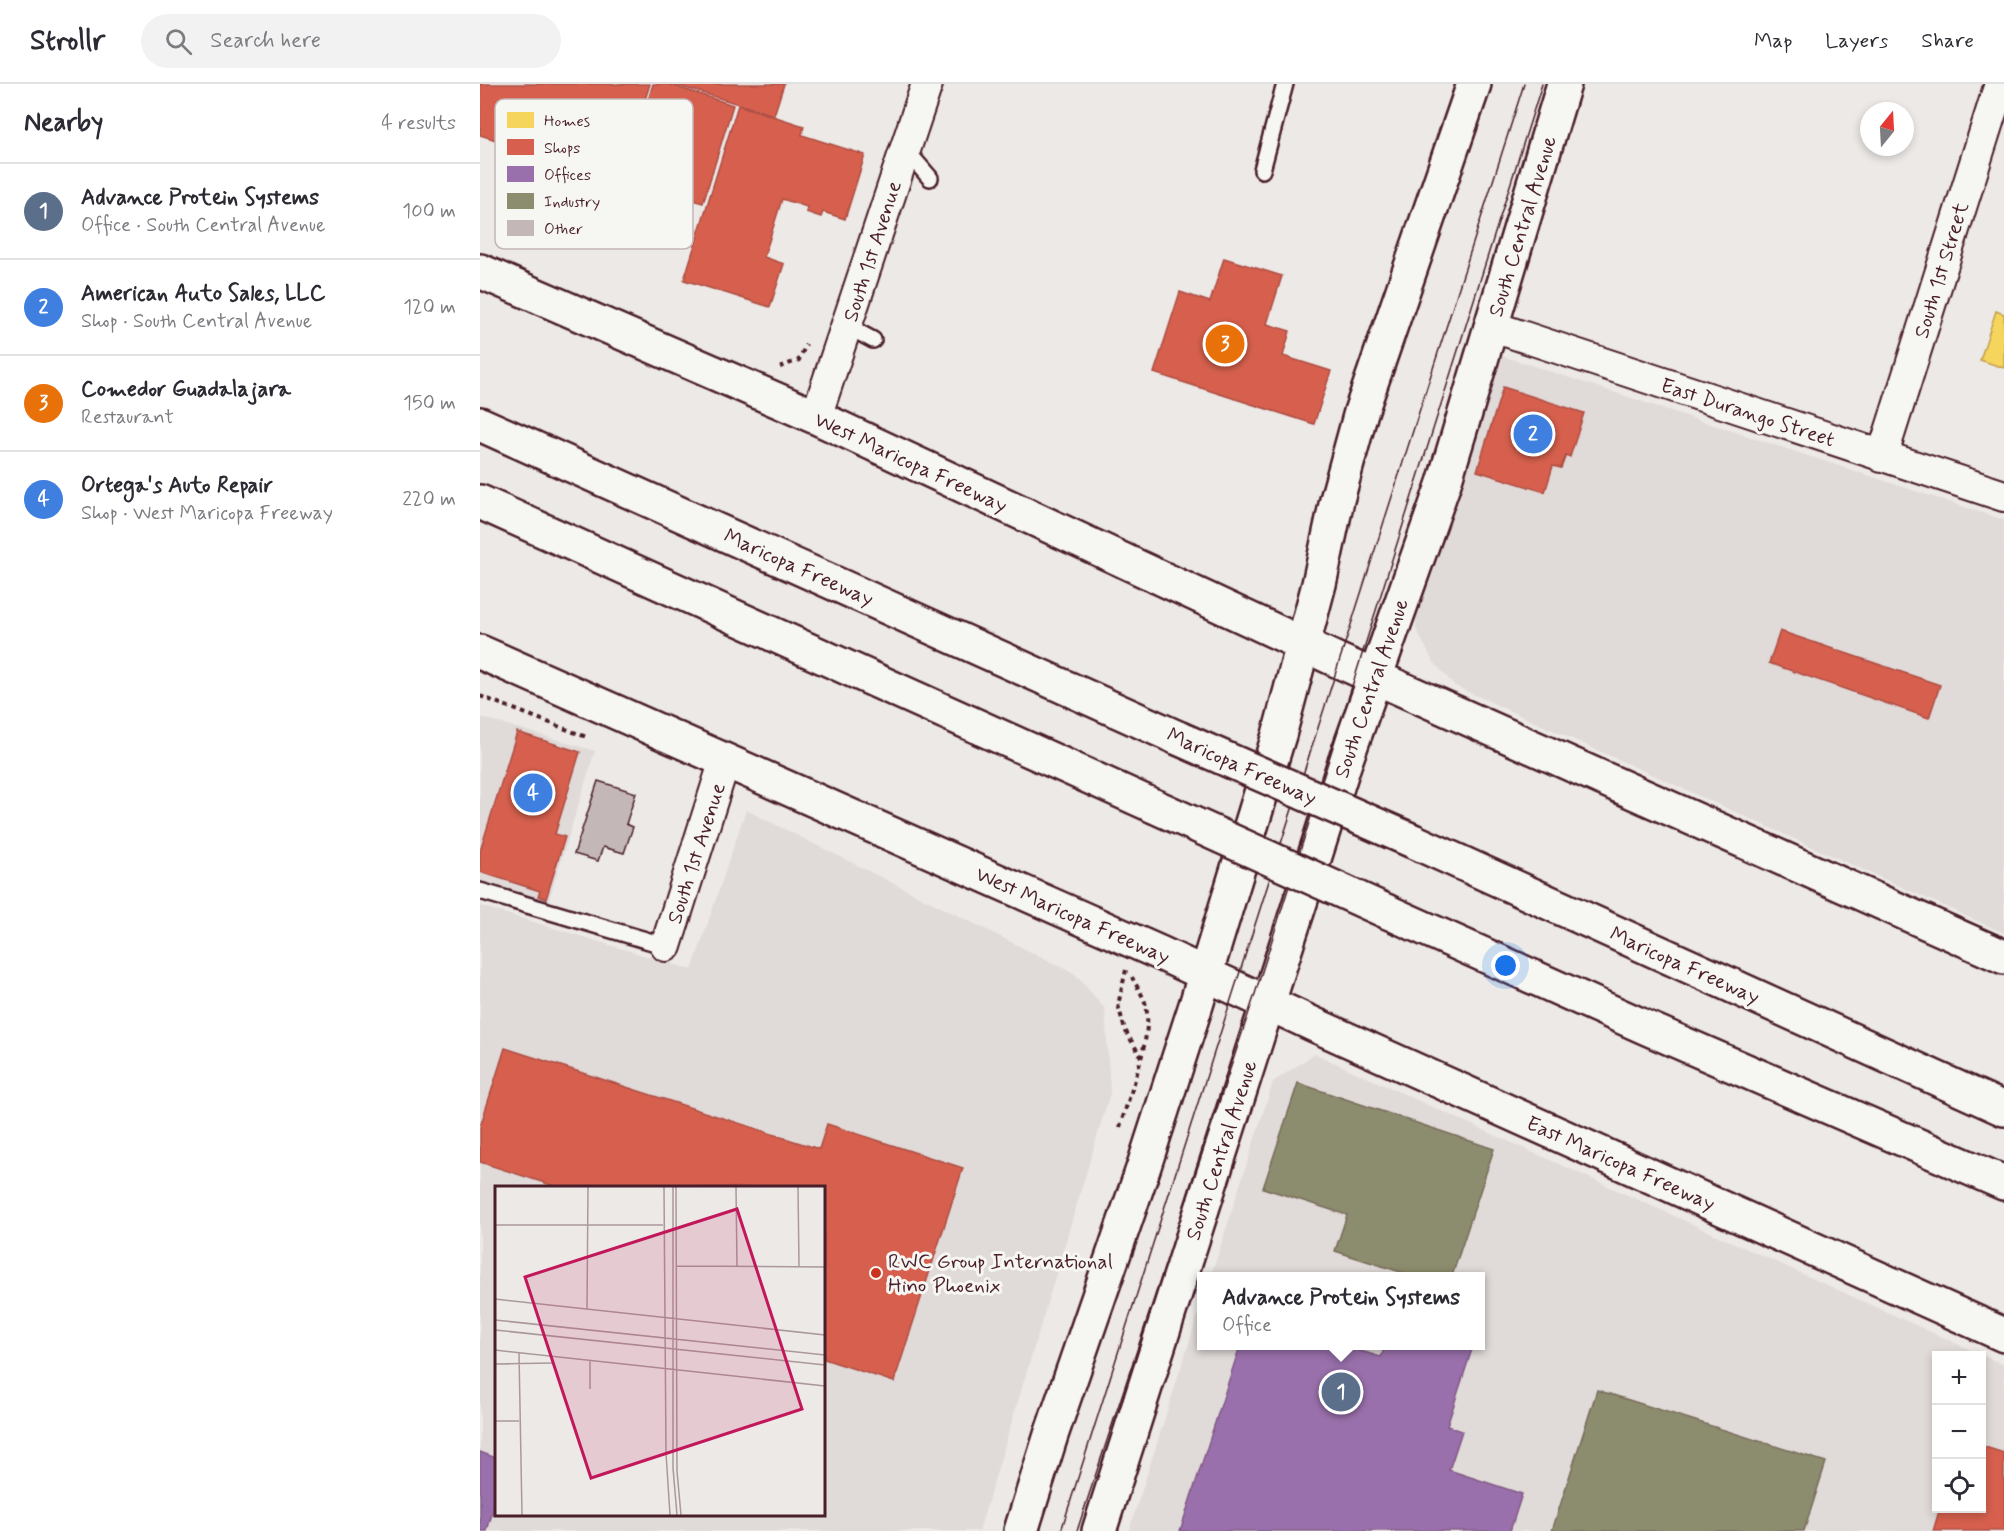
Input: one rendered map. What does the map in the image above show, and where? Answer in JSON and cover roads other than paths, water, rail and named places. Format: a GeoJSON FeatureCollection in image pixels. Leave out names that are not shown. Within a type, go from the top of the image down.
{"type":"FeatureCollection","features":[{"type":"Feature","properties":{"kind":"main road"},"geometry":{"type":"LineString","coordinates":[[1021,1531],[1051,1435],[1143,1169],[1279,735],[1361,412],[1474,84]]}},
{"type":"Feature","properties":{"kind":"main road","name":"South Central Avenue"},"geometry":{"type":"LineString","coordinates":[[1099,1531],[1374,676],[1444,483],[1564,84]]}},
{"type":"Feature","properties":{"kind":"main road","name":"West Maricopa Freeway"},"geometry":{"type":"LineString","coordinates":[[480,271],[816,417],[1374,676]]}},
{"type":"Feature","properties":{"kind":"main road","name":"Maricopa Freeway"},"geometry":{"type":"LineString","coordinates":[[480,424],[1178,738],[1413,841],[2004,1109]]}},
{"type":"Feature","properties":{"kind":"main road"},"geometry":{"type":"LineString","coordinates":[[480,502],[1647,1028],[2004,1183]]}},
{"type":"Feature","properties":{"kind":"main road","name":"West Maricopa Freeway"},"geometry":{"type":"LineString","coordinates":[[480,652],[1238,989]]}},
{"type":"Feature","properties":{"kind":"main road"},"geometry":{"type":"LineString","coordinates":[[1374,676],[2004,957]]}},
{"type":"Feature","properties":{"kind":"main road","name":"East Maricopa Freeway"},"geometry":{"type":"LineString","coordinates":[[1238,989],[2004,1335]]}},
{"type":"Feature","properties":{"kind":"street","name":"South 1st Avenue"},"geometry":{"type":"LineString","coordinates":[[816,417],[927,84]]}},
{"type":"Feature","properties":{"kind":"street","name":"South 1st Street"},"geometry":{"type":"LineString","coordinates":[[1882,457],[2000,84]]}},
{"type":"Feature","properties":{"kind":"street","name":"East Durango Street"},"geometry":{"type":"LineString","coordinates":[[1491,327],[1882,457],[2004,495]]}},
{"type":"Feature","properties":{"kind":"street","name":"South 1st Avenue"},"geometry":{"type":"LineString","coordinates":[[666,946],[725,760]]}},
{"type":"Feature","properties":{"kind":"lane"},"geometry":{"type":"LineString","coordinates":[[1262,170],[1285,84]]}},
{"type":"Feature","properties":{"kind":"lane"},"geometry":{"type":"LineString","coordinates":[[905,149],[930,178]]}},
{"type":"Feature","properties":{"kind":"lane"},"geometry":{"type":"LineString","coordinates":[[847,326],[873,340]]}},
{"type":"Feature","properties":{"kind":"lane"},"geometry":{"type":"LineString","coordinates":[[480,891],[666,946]]}},
{"type":"Feature","properties":{"kind":"tram line"},"geometry":{"type":"LineString","coordinates":[[1061,1531],[1524,84]]}},
{"type":"Feature","properties":{"kind":"tram line"},"geometry":{"type":"LineString","coordinates":[[1077,1531],[1254,997],[1542,84]]}},
{"type":"Feature","properties":{"kind":"place","name":"Comedor Guadalajara"},"geometry":{"type":"Point","coordinates":[1225,344]}},
{"type":"Feature","properties":{"kind":"place","name":"American Auto Sales, LLC"},"geometry":{"type":"Point","coordinates":[1533,434]}},
{"type":"Feature","properties":{"kind":"place","name":"Ortega's Auto Repair"},"geometry":{"type":"Point","coordinates":[533,793]}},
{"type":"Feature","properties":{"kind":"place","name":"RWC Group International Hino Phoenix"},"geometry":{"type":"Point","coordinates":[876,1273]}},
{"type":"Feature","properties":{"kind":"place","name":"Advance Protein Systems"},"geometry":{"type":"Point","coordinates":[1341,1392]}}]}
